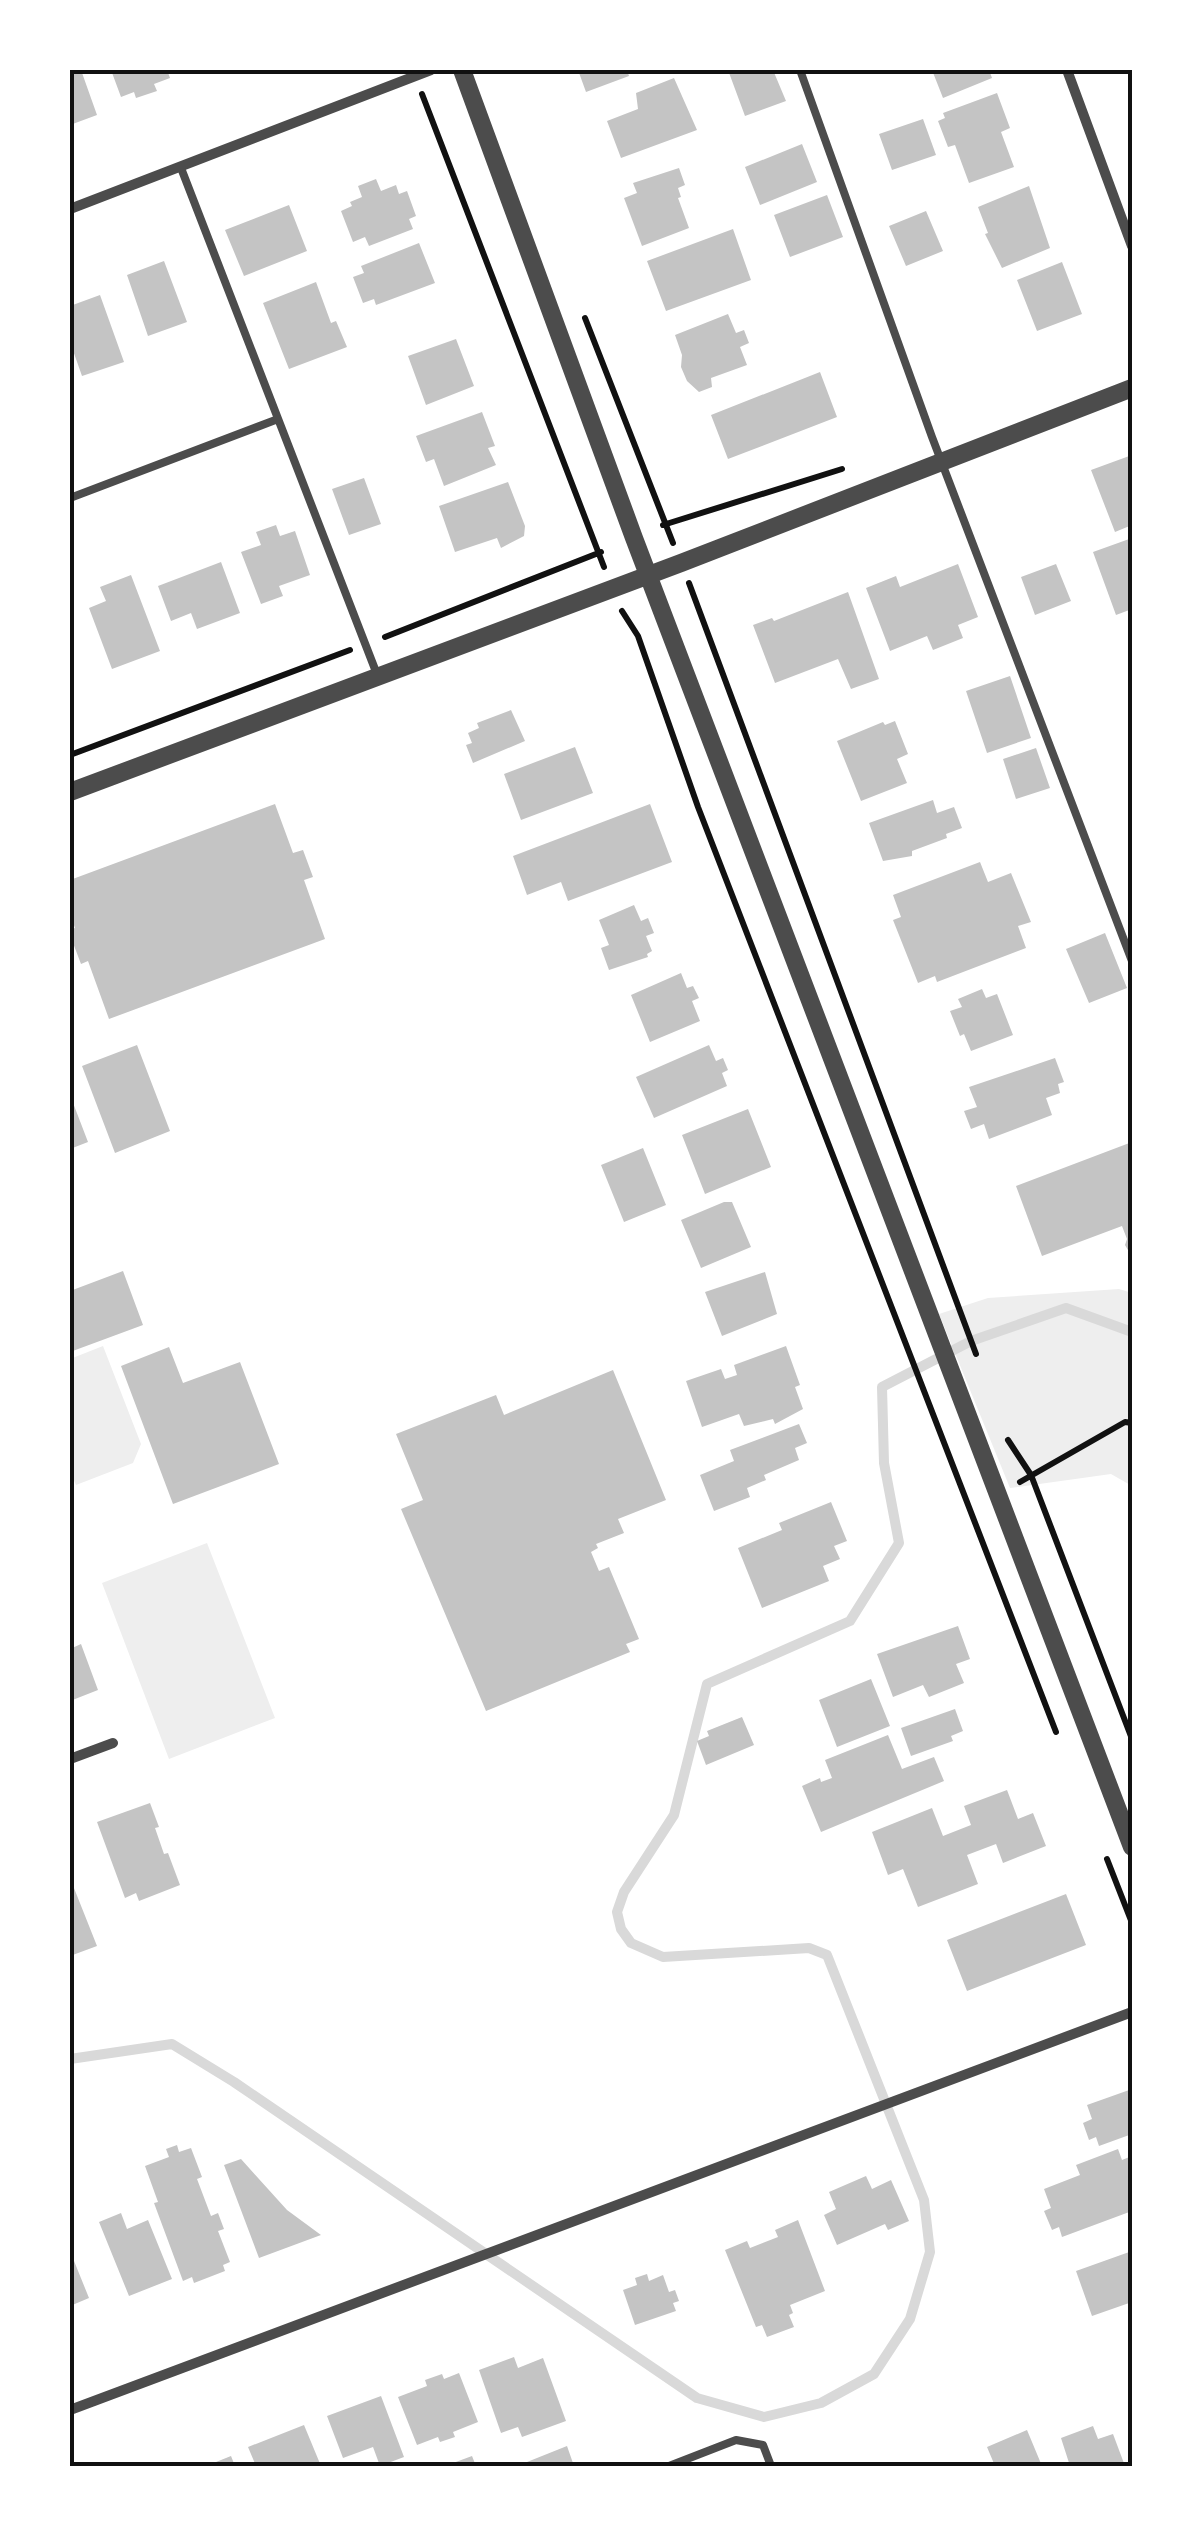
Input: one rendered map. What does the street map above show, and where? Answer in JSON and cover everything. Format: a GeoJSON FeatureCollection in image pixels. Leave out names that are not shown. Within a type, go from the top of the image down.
{"type":"FeatureCollection","features":[{"type":"Feature","properties":{"kind":"street"},"geometry":{"type":"LineString","coordinates":[[70,210],[431,70]]}},
{"type":"Feature","properties":{"kind":"street"},"geometry":{"type":"LineString","coordinates":[[462,70],[906,1260],[1132,1847]]}},
{"type":"Feature","properties":{"kind":"street"},"geometry":{"type":"LineString","coordinates":[[1067,70],[1132,246]]}},
{"type":"Feature","properties":{"kind":"street"},"geometry":{"type":"LineString","coordinates":[[70,792],[681,563],[1132,388]]}},
{"type":"Feature","properties":{"kind":"street"},"geometry":{"type":"LineString","coordinates":[[70,1759],[113,1742]]}},
{"type":"Feature","properties":{"kind":"street"},"geometry":{"type":"LineString","coordinates":[[70,2410],[1132,2012]]}},
{"type":"Feature","properties":{"kind":"lane"},"geometry":{"type":"LineString","coordinates":[[800,70],[942,460],[1132,961]]}},
{"type":"Feature","properties":{"kind":"lane"},"geometry":{"type":"LineString","coordinates":[[181,168],[378,677]]}},
{"type":"Feature","properties":{"kind":"lane"},"geometry":{"type":"LineString","coordinates":[[70,498],[278,419]]}},
{"type":"Feature","properties":{"kind":"lane"},"geometry":{"type":"LineString","coordinates":[[669,2466],[736,2440],[764,2445],[772,2466]]}},
{"type":"Feature","properties":{"kind":"path"},"geometry":{"type":"LineString","coordinates":[[415,76],[612,588],[627,624],[638,636],[704,825],[1059,1739]]}},
{"type":"Feature","properties":{"kind":"path"},"geometry":{"type":"LineString","coordinates":[[578,302],[681,563],[937,1249]]}},
{"type":"Feature","properties":{"kind":"path"},"geometry":{"type":"LineString","coordinates":[[634,538],[666,524],[844,469]]}},
{"type":"Feature","properties":{"kind":"path"},"geometry":{"type":"LineString","coordinates":[[996,1492],[1125,1422],[1132,1423]]}},
{"type":"Feature","properties":{"kind":"path"},"geometry":{"type":"LineString","coordinates":[[1007,1438],[1031,1475],[1132,1739]]}},
{"type":"Feature","properties":{"kind":"path"},"geometry":{"type":"LineString","coordinates":[[1103,1850],[1132,1924]]}},
{"type":"Feature","properties":{"kind":"shaded area"},"geometry":{"type":"Polygon","coordinates":[[[1119,1289],[1132,1293],[1132,1486],[1111,1474],[1010,1488],[939,1314],[988,1298],[1119,1289]]]}},
{"type":"Feature","properties":{"kind":"shaded area"},"geometry":{"type":"Polygon","coordinates":[[[103,1346],[141,1444],[133,1463],[76,1485],[70,1471],[70,1359],[103,1346]]]}},
{"type":"Feature","properties":{"kind":"shaded area"},"geometry":{"type":"Polygon","coordinates":[[[207,1543],[275,1718],[169,1759],[102,1583],[207,1543]]]}},
{"type":"Feature","properties":{"kind":"building"},"geometry":{"type":"Polygon","coordinates":[[[70,70],[81,70],[97,115],[70,125],[70,70]]]}},
{"type":"Feature","properties":{"kind":"building"},"geometry":{"type":"Polygon","coordinates":[[[111,70],[167,70],[170,78],[154,84],[157,91],[136,98],[134,92],[121,97],[111,70]]]}},
{"type":"Feature","properties":{"kind":"building"},"geometry":{"type":"Polygon","coordinates":[[[578,70],[627,70],[629,76],[586,92],[578,70]]]}},
{"type":"Feature","properties":{"kind":"building"},"geometry":{"type":"Polygon","coordinates":[[[728,70],[773,70],[786,101],[745,116],[728,70]]]}},
{"type":"Feature","properties":{"kind":"building"},"geometry":{"type":"Polygon","coordinates":[[[932,70],[989,70],[992,78],[943,98],[932,70]]]}},
{"type":"Feature","properties":{"kind":"building"},"geometry":{"type":"Polygon","coordinates":[[[674,78],[697,130],[621,158],[607,121],[638,109],[636,93],[674,78]]]}},
{"type":"Feature","properties":{"kind":"building"},"geometry":{"type":"Polygon","coordinates":[[[997,93],[1010,128],[1001,132],[1014,167],[969,183],[955,145],[948,147],[938,121],[945,118],[943,113],[997,93]]]}},
{"type":"Feature","properties":{"kind":"building"},"geometry":{"type":"Polygon","coordinates":[[[923,119],[936,155],[892,170],[879,134],[923,119]]]}},
{"type":"Feature","properties":{"kind":"building"},"geometry":{"type":"Polygon","coordinates":[[[802,144],[817,182],[760,205],[745,167],[802,144]]]}},
{"type":"Feature","properties":{"kind":"building"},"geometry":{"type":"Polygon","coordinates":[[[679,168],[685,185],[678,188],[678,198],[689,228],[642,246],[624,198],[637,193],[633,183],[679,168]]]}},
{"type":"Feature","properties":{"kind":"building"},"geometry":{"type":"Polygon","coordinates":[[[376,179],[381,191],[396,185],[399,194],[407,191],[416,216],[409,219],[413,229],[369,246],[365,237],[353,242],[341,211],[362,197],[358,186],[376,179]]]}},
{"type":"Feature","properties":{"kind":"building"},"geometry":{"type":"Polygon","coordinates":[[[1029,186],[1050,248],[1002,268],[985,234],[988,233],[978,207],[1029,186]]]}},
{"type":"Feature","properties":{"kind":"building"},"geometry":{"type":"Polygon","coordinates":[[[827,195],[843,237],[790,257],[774,215],[827,195]]]}},
{"type":"Feature","properties":{"kind":"building"},"geometry":{"type":"Polygon","coordinates":[[[289,205],[307,251],[244,276],[225,230],[289,205]]]}},
{"type":"Feature","properties":{"kind":"building"},"geometry":{"type":"Polygon","coordinates":[[[926,211],[943,251],[906,266],[889,226],[926,211]]]}},
{"type":"Feature","properties":{"kind":"building"},"geometry":{"type":"Polygon","coordinates":[[[733,229],[751,280],[666,311],[647,261],[733,229]]]}},
{"type":"Feature","properties":{"kind":"building"},"geometry":{"type":"Polygon","coordinates":[[[419,243],[435,283],[376,305],[374,299],[363,303],[353,277],[364,273],[361,266],[419,243]]]}},
{"type":"Feature","properties":{"kind":"building"},"geometry":{"type":"Polygon","coordinates":[[[164,261],[187,322],[148,336],[127,275],[164,261]]]}},
{"type":"Feature","properties":{"kind":"building"},"geometry":{"type":"Polygon","coordinates":[[[1062,262],[1082,314],[1037,331],[1017,280],[1062,262]]]}},
{"type":"Feature","properties":{"kind":"building"},"geometry":{"type":"Polygon","coordinates":[[[316,282],[331,323],[336,321],[347,347],[289,369],[263,303],[316,282]]]}},
{"type":"Feature","properties":{"kind":"building"},"geometry":{"type":"Polygon","coordinates":[[[100,295],[124,362],[82,376],[70,342],[70,306],[100,295]]]}},
{"type":"Feature","properties":{"kind":"building"},"geometry":{"type":"Polygon","coordinates":[[[728,314],[736,333],[744,330],[749,343],[740,347],[747,365],[711,378],[712,387],[699,392],[687,381],[681,367],[682,355],[675,335],[728,314]]]}},
{"type":"Feature","properties":{"kind":"building"},"geometry":{"type":"Polygon","coordinates":[[[456,339],[474,386],[426,405],[408,356],[456,339]]]}},
{"type":"Feature","properties":{"kind":"building"},"geometry":{"type":"Polygon","coordinates":[[[820,372],[837,417],[728,459],[711,415],[820,372]]]}},
{"type":"Feature","properties":{"kind":"building"},"geometry":{"type":"Polygon","coordinates":[[[482,412],[495,446],[488,448],[496,465],[444,486],[434,459],[426,462],[416,436],[482,412]]]}},
{"type":"Feature","properties":{"kind":"building"},"geometry":{"type":"Polygon","coordinates":[[[1132,455],[1132,525],[1115,532],[1091,470],[1132,455]]]}},
{"type":"Feature","properties":{"kind":"building"},"geometry":{"type":"Polygon","coordinates":[[[364,478],[381,524],[349,535],[332,489],[364,478]]]}},
{"type":"Feature","properties":{"kind":"building"},"geometry":{"type":"Polygon","coordinates":[[[508,482],[525,526],[524,536],[501,548],[497,538],[455,552],[439,506],[508,482]]]}},
{"type":"Feature","properties":{"kind":"building"},"geometry":{"type":"Polygon","coordinates":[[[276,525],[280,536],[295,531],[310,575],[279,586],[283,596],[261,604],[241,552],[261,545],[256,532],[276,525]]]}},
{"type":"Feature","properties":{"kind":"building"},"geometry":{"type":"Polygon","coordinates":[[[1132,538],[1132,609],[1116,615],[1093,552],[1132,538]]]}},
{"type":"Feature","properties":{"kind":"building"},"geometry":{"type":"Polygon","coordinates":[[[221,562],[240,613],[197,629],[191,613],[171,621],[158,586],[221,562]]]}},
{"type":"Feature","properties":{"kind":"building"},"geometry":{"type":"Polygon","coordinates":[[[958,564],[978,617],[958,625],[963,638],[933,650],[927,636],[890,651],[866,588],[896,576],[900,587],[958,564]]]}},
{"type":"Feature","properties":{"kind":"building"},"geometry":{"type":"Polygon","coordinates":[[[1056,564],[1071,601],[1035,615],[1021,577],[1056,564]]]}},
{"type":"Feature","properties":{"kind":"building"},"geometry":{"type":"Polygon","coordinates":[[[131,575],[160,651],[112,669],[89,608],[106,601],[100,587],[131,575]]]}},
{"type":"Feature","properties":{"kind":"building"},"geometry":{"type":"Polygon","coordinates":[[[848,592],[879,679],[851,689],[838,659],[775,683],[753,625],[772,618],[774,621],[848,592]]]}},
{"type":"Feature","properties":{"kind":"building"},"geometry":{"type":"Polygon","coordinates":[[[1010,676],[1031,738],[987,753],[966,691],[1010,676]]]}},
{"type":"Feature","properties":{"kind":"building"},"geometry":{"type":"Polygon","coordinates":[[[511,710],[525,741],[473,763],[466,745],[472,743],[468,733],[479,728],[477,723],[511,710]]]}},
{"type":"Feature","properties":{"kind":"building"},"geometry":{"type":"Polygon","coordinates":[[[895,721],[908,754],[897,759],[907,783],[861,801],[837,741],[895,721]]]}},
{"type":"Feature","properties":{"kind":"building"},"geometry":{"type":"Polygon","coordinates":[[[575,747],[593,793],[521,820],[504,774],[575,747]]]}},
{"type":"Feature","properties":{"kind":"building"},"geometry":{"type":"Polygon","coordinates":[[[1036,748],[1050,788],[1016,799],[1003,759],[1036,748]]]}},
{"type":"Feature","properties":{"kind":"building"},"geometry":{"type":"Polygon","coordinates":[[[933,800],[937,813],[954,807],[962,828],[912,851],[912,856],[883,861],[869,823],[933,800]]]}},
{"type":"Feature","properties":{"kind":"building"},"geometry":{"type":"Polygon","coordinates":[[[275,804],[293,853],[303,850],[313,877],[304,880],[325,939],[109,1019],[88,961],[81,964],[70,935],[75,928],[70,914],[70,880],[275,804]]]}},
{"type":"Feature","properties":{"kind":"building"},"geometry":{"type":"Polygon","coordinates":[[[650,804],[672,862],[568,901],[561,882],[527,895],[513,856],[650,804]]]}},
{"type":"Feature","properties":{"kind":"building"},"geometry":{"type":"Polygon","coordinates":[[[980,862],[988,882],[1011,873],[1031,922],[1018,926],[1026,948],[937,982],[935,976],[918,983],[893,920],[901,917],[893,895],[980,862]]]}},
{"type":"Feature","properties":{"kind":"building"},"geometry":{"type":"Polygon","coordinates":[[[634,905],[641,921],[648,918],[654,933],[646,936],[652,951],[648,957],[609,970],[601,948],[609,945],[599,920],[634,905]]]}},
{"type":"Feature","properties":{"kind":"building"},"geometry":{"type":"Polygon","coordinates":[[[1105,933],[1127,988],[1089,1003],[1066,949],[1105,933]]]}},
{"type":"Feature","properties":{"kind":"building"},"geometry":{"type":"Polygon","coordinates":[[[681,973],[687,988],[693,986],[699,998],[692,1001],[700,1021],[650,1042],[631,995],[681,973]]]}},
{"type":"Feature","properties":{"kind":"building"},"geometry":{"type":"Polygon","coordinates":[[[982,989],[986,998],[997,994],[1013,1035],[971,1051],[950,1011],[962,1007],[958,999],[982,989]]]}},
{"type":"Feature","properties":{"kind":"building"},"geometry":{"type":"Polygon","coordinates":[[[137,1045],[170,1131],[115,1153],[82,1066],[137,1045]]]}},
{"type":"Feature","properties":{"kind":"building"},"geometry":{"type":"Polygon","coordinates":[[[709,1045],[716,1061],[723,1058],[728,1070],[722,1073],[727,1086],[654,1118],[636,1077],[709,1045]]]}},
{"type":"Feature","properties":{"kind":"building"},"geometry":{"type":"Polygon","coordinates":[[[1055,1058],[1064,1082],[1058,1084],[1060,1093],[1046,1098],[1052,1115],[989,1139],[984,1124],[971,1129],[964,1111],[977,1107],[969,1087],[1055,1058]]]}},
{"type":"Feature","properties":{"kind":"building"},"geometry":{"type":"Polygon","coordinates":[[[70,1095],[88,1142],[70,1149],[70,1095]]]}},
{"type":"Feature","properties":{"kind":"building"},"geometry":{"type":"Polygon","coordinates":[[[748,1109],[771,1167],[705,1194],[682,1135],[748,1109]]]}},
{"type":"Feature","properties":{"kind":"building"},"geometry":{"type":"Polygon","coordinates":[[[1132,1142],[1132,1257],[1122,1226],[1042,1256],[1016,1186],[1132,1142]]]}},
{"type":"Feature","properties":{"kind":"building"},"geometry":{"type":"Polygon","coordinates":[[[643,1148],[666,1205],[624,1222],[601,1165],[643,1148]]]}},
{"type":"Feature","properties":{"kind":"building"},"geometry":{"type":"Polygon","coordinates":[[[732,1202],[751,1247],[701,1268],[681,1220],[732,1202]]]}},
{"type":"Feature","properties":{"kind":"building"},"geometry":{"type":"Polygon","coordinates":[[[123,1271],[143,1325],[70,1352],[70,1291],[123,1271]]]}},
{"type":"Feature","properties":{"kind":"building"},"geometry":{"type":"Polygon","coordinates":[[[765,1272],[777,1314],[722,1336],[705,1292],[765,1272]]]}},
{"type":"Feature","properties":{"kind":"building"},"geometry":{"type":"Polygon","coordinates":[[[786,1346],[800,1385],[795,1387],[803,1409],[775,1424],[773,1419],[744,1426],[739,1414],[702,1427],[686,1381],[721,1369],[725,1379],[737,1375],[734,1365],[786,1346]]]}},
{"type":"Feature","properties":{"kind":"building"},"geometry":{"type":"Polygon","coordinates":[[[169,1347],[183,1383],[240,1362],[279,1464],[173,1504],[121,1366],[169,1347]]]}},
{"type":"Feature","properties":{"kind":"building"},"geometry":{"type":"Polygon","coordinates":[[[613,1370],[666,1500],[618,1519],[624,1533],[596,1544],[598,1548],[591,1552],[599,1571],[609,1567],[639,1639],[626,1644],[630,1652],[486,1711],[401,1509],[423,1500],[396,1434],[496,1395],[504,1415],[613,1370]]]}},
{"type":"Feature","properties":{"kind":"building"},"geometry":{"type":"Polygon","coordinates":[[[799,1424],[807,1443],[795,1448],[799,1460],[764,1475],[766,1480],[747,1488],[750,1497],[714,1511],[700,1475],[734,1461],[730,1450],[799,1424]]]}},
{"type":"Feature","properties":{"kind":"building"},"geometry":{"type":"Polygon","coordinates":[[[831,1502],[847,1541],[834,1546],[840,1559],[823,1566],[829,1581],[762,1608],[738,1548],[782,1530],[779,1523],[831,1502]]]}},
{"type":"Feature","properties":{"kind":"building"},"geometry":{"type":"Polygon","coordinates":[[[958,1626],[970,1659],[956,1664],[964,1683],[929,1697],[923,1685],[893,1697],[877,1654],[958,1626]]]}},
{"type":"Feature","properties":{"kind":"building"},"geometry":{"type":"Polygon","coordinates":[[[81,1644],[98,1690],[70,1701],[70,1649],[81,1644]]]}},
{"type":"Feature","properties":{"kind":"building"},"geometry":{"type":"Polygon","coordinates":[[[871,1679],[890,1726],[837,1747],[819,1700],[871,1679]]]}},
{"type":"Feature","properties":{"kind":"building"},"geometry":{"type":"Polygon","coordinates":[[[955,1709],[963,1731],[951,1736],[953,1741],[911,1756],[901,1728],[955,1709]]]}},
{"type":"Feature","properties":{"kind":"building"},"geometry":{"type":"Polygon","coordinates":[[[742,1717],[754,1745],[706,1765],[697,1741],[709,1736],[707,1731],[742,1717]]]}},
{"type":"Feature","properties":{"kind":"building"},"geometry":{"type":"Polygon","coordinates":[[[888,1735],[902,1769],[934,1757],[944,1781],[821,1832],[802,1786],[820,1778],[821,1782],[832,1778],[825,1760],[888,1735]]]}},
{"type":"Feature","properties":{"kind":"building"},"geometry":{"type":"Polygon","coordinates":[[[1007,1790],[1018,1819],[1033,1813],[1046,1846],[1003,1863],[996,1844],[967,1855],[978,1884],[918,1907],[903,1869],[888,1875],[872,1832],[932,1808],[943,1836],[971,1825],[964,1806],[1007,1790]]]}},
{"type":"Feature","properties":{"kind":"building"},"geometry":{"type":"Polygon","coordinates":[[[150,1803],[164,1854],[168,1853],[180,1885],[139,1901],[136,1893],[125,1898],[97,1822],[150,1803]]]}},
{"type":"Feature","properties":{"kind":"building"},"geometry":{"type":"Polygon","coordinates":[[[70,1878],[97,1946],[70,1956],[70,1878]]]}},
{"type":"Feature","properties":{"kind":"building"},"geometry":{"type":"Polygon","coordinates":[[[1066,1894],[1086,1945],[967,1991],[947,1940],[1066,1894]]]}},
{"type":"Feature","properties":{"kind":"building"},"geometry":{"type":"Polygon","coordinates":[[[1132,2089],[1132,2134],[1099,2146],[1096,2137],[1089,2140],[1083,2123],[1092,2119],[1087,2105],[1132,2089]]]}},
{"type":"Feature","properties":{"kind":"building"},"geometry":{"type":"Polygon","coordinates":[[[177,2145],[179,2152],[191,2148],[211,2216],[218,2213],[224,2229],[218,2231],[230,2262],[223,2265],[225,2271],[194,2283],[192,2277],[183,2281],[154,2203],[158,2202],[145,2166],[169,2157],[166,2149],[177,2145]]]}},
{"type":"Feature","properties":{"kind":"building"},"geometry":{"type":"Polygon","coordinates":[[[1118,2149],[1122,2160],[1132,2156],[1132,2211],[1062,2237],[1059,2227],[1052,2230],[1044,2211],[1051,2208],[1044,2189],[1080,2175],[1076,2165],[1118,2149]]]}},
{"type":"Feature","properties":{"kind":"building"},"geometry":{"type":"Polygon","coordinates":[[[241,2159],[287,2210],[321,2235],[259,2258],[224,2165],[241,2159]]]}},
{"type":"Feature","properties":{"kind":"building"},"geometry":{"type":"Polygon","coordinates":[[[866,2176],[872,2189],[891,2180],[909,2221],[888,2230],[885,2224],[837,2245],[824,2215],[836,2209],[829,2192],[866,2176]]]}},
{"type":"Feature","properties":{"kind":"building"},"geometry":{"type":"Polygon","coordinates":[[[121,2213],[127,2229],[148,2220],[172,2279],[129,2296],[99,2222],[121,2213]]]}},
{"type":"Feature","properties":{"kind":"building"},"geometry":{"type":"Polygon","coordinates":[[[798,2220],[825,2291],[790,2305],[794,2327],[767,2337],[762,2325],[756,2327],[725,2250],[747,2241],[750,2248],[778,2237],[775,2230],[798,2220]]]}},
{"type":"Feature","properties":{"kind":"building"},"geometry":{"type":"Polygon","coordinates":[[[70,2251],[89,2298],[70,2306],[70,2251]]]}},
{"type":"Feature","properties":{"kind":"building"},"geometry":{"type":"Polygon","coordinates":[[[1132,2251],[1132,2302],[1092,2316],[1076,2271],[1132,2251]]]}},
{"type":"Feature","properties":{"kind":"building"},"geometry":{"type":"Polygon","coordinates":[[[647,2274],[649,2281],[663,2275],[669,2292],[675,2290],[679,2301],[673,2303],[676,2311],[635,2325],[623,2290],[637,2285],[635,2278],[647,2274]]]}},
{"type":"Feature","properties":{"kind":"building"},"geometry":{"type":"Polygon","coordinates":[[[514,2357],[518,2368],[543,2358],[566,2421],[522,2437],[518,2427],[501,2433],[479,2370],[514,2357]]]}},
{"type":"Feature","properties":{"kind":"building"},"geometry":{"type":"Polygon","coordinates":[[[459,2373],[478,2422],[453,2432],[455,2437],[440,2442],[438,2437],[417,2445],[398,2397],[427,2386],[425,2380],[459,2373]]]}},
{"type":"Feature","properties":{"kind":"building"},"geometry":{"type":"Polygon","coordinates":[[[381,2396],[404,2457],[380,2466],[373,2447],[343,2458],[327,2416],[381,2396]]]}},
{"type":"Feature","properties":{"kind":"building"},"geometry":{"type":"Polygon","coordinates":[[[304,2425],[321,2466],[256,2466],[248,2447],[304,2425]]]}},
{"type":"Feature","properties":{"kind":"building"},"geometry":{"type":"Polygon","coordinates":[[[1093,2426],[1098,2439],[1113,2434],[1125,2466],[1070,2466],[1061,2438],[1093,2426]]]}},
{"type":"Feature","properties":{"kind":"building"},"geometry":{"type":"Polygon","coordinates":[[[1027,2430],[1042,2466],[995,2466],[987,2447],[1027,2430]]]}},
{"type":"Feature","properties":{"kind":"building"},"geometry":{"type":"Polygon","coordinates":[[[567,2446],[574,2466],[517,2466],[567,2446]]]}},
{"type":"Feature","properties":{"kind":"building"},"geometry":{"type":"Polygon","coordinates":[[[231,2456],[235,2466],[206,2466],[231,2456]]]}},
{"type":"Feature","properties":{"kind":"building"},"geometry":{"type":"Polygon","coordinates":[[[472,2456],[476,2466],[445,2466],[472,2456]]]}},
{"type":"Feature","properties":{"kind":"waterway"},"geometry":{"type":"LineString","coordinates":[[70,2059],[172,2044],[234,2082],[697,2398],[764,2417],[821,2403],[874,2374],[910,2319],[930,2252],[924,2200],[827,1955],[809,1948],[663,1957],[631,1943],[621,1929],[617,1912],[624,1892],[674,1815],[707,1684],[850,1621],[899,1543],[884,1463],[882,1387],[971,1341],[1066,1308],[1132,1332]]}}]}
